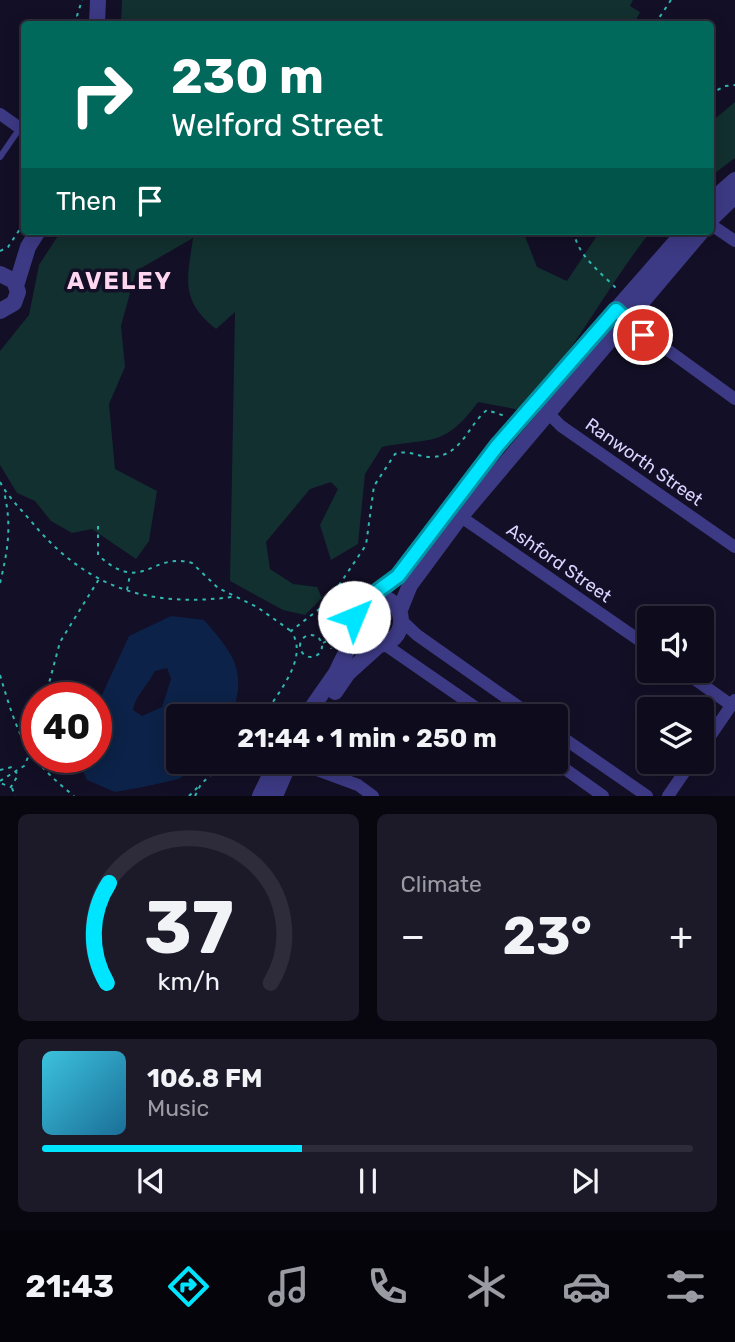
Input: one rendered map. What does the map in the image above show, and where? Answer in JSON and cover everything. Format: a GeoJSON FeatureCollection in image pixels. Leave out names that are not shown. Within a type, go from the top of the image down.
{"type":"FeatureCollection","features":[{"type":"Feature","properties":{"kind":"street"},"geometry":{"type":"LineString","coordinates":[[97,21],[98,0]]}},
{"type":"Feature","properties":{"kind":"street"},"geometry":{"type":"LineString","coordinates":[[0,114],[21,128]]}},
{"type":"Feature","properties":{"kind":"street"},"geometry":{"type":"LineString","coordinates":[[714,198],[735,180]]}},
{"type":"Feature","properties":{"kind":"street"},"geometry":{"type":"LineString","coordinates":[[714,218],[735,196]]}},
{"type":"Feature","properties":{"kind":"street"},"geometry":{"type":"LineString","coordinates":[[714,225],[735,241]]}},
{"type":"Feature","properties":{"kind":"street"},"geometry":{"type":"LineString","coordinates":[[0,311],[14,303],[16,286],[36,235]]}},
{"type":"Feature","properties":{"kind":"street"},"geometry":{"type":"LineString","coordinates":[[314,704],[336,673],[356,610],[398,576],[454,512],[548,413],[621,316],[627,297],[681,235]]}},
{"type":"Feature","properties":{"kind":"street"},"geometry":{"type":"LineString","coordinates":[[326,704],[348,673],[381,645],[395,637],[410,585],[454,512],[536,401],[698,235]]}},
{"type":"Feature","properties":{"kind":"street"},"geometry":{"type":"LineString","coordinates":[[16,286],[10,278],[1,274],[29,247]]}},
{"type":"Feature","properties":{"kind":"street"},"geometry":{"type":"LineString","coordinates":[[621,316],[735,399]]}},
{"type":"Feature","properties":{"kind":"street","name":"Ranworth Street"},"geometry":{"type":"LineString","coordinates":[[536,401],[561,426],[735,547]]}},
{"type":"Feature","properties":{"kind":"street","name":"Ashford Street"},"geometry":{"type":"LineString","coordinates":[[454,512],[637,639]]}},
{"type":"Feature","properties":{"kind":"street"},"geometry":{"type":"LineString","coordinates":[[373,598],[388,600],[417,635],[515,704]]}},
{"type":"Feature","properties":{"kind":"street"},"geometry":{"type":"LineString","coordinates":[[350,633],[365,642],[381,645],[470,704]]}},
{"type":"Feature","properties":{"kind":"street"},"geometry":{"type":"LineString","coordinates":[[703,683],[733,702],[714,730]]}},
{"type":"Feature","properties":{"kind":"street"},"geometry":{"type":"LineString","coordinates":[[568,741],[647,796]]}},
{"type":"Feature","properties":{"kind":"street"},"geometry":{"type":"LineString","coordinates":[[568,771],[603,796]]}},
{"type":"Feature","properties":{"kind":"street"},"geometry":{"type":"LineString","coordinates":[[260,796],[271,774]]}},
{"type":"Feature","properties":{"kind":"street"},"geometry":{"type":"LineString","coordinates":[[275,796],[286,774]]}},
{"type":"Feature","properties":{"kind":"street"},"geometry":{"type":"LineString","coordinates":[[320,774],[373,796]]}},
{"type":"Feature","properties":{"kind":"street"},"geometry":{"type":"LineString","coordinates":[[668,796],[683,774]]}},
{"type":"Feature","properties":{"kind":"lane"},"geometry":{"type":"LineString","coordinates":[[0,157],[21,130]]}},
{"type":"Feature","properties":{"kind":"path"},"geometry":{"type":"LineString","coordinates":[[80,21],[77,16],[82,0]]}},
{"type":"Feature","properties":{"kind":"path"},"geometry":{"type":"LineString","coordinates":[[657,21],[671,0]]}},
{"type":"Feature","properties":{"kind":"path"},"geometry":{"type":"LineString","coordinates":[[714,92],[725,86],[735,85]]}},
{"type":"Feature","properties":{"kind":"path"},"geometry":{"type":"LineString","coordinates":[[0,251],[8,247],[21,228]]}},
{"type":"Feature","properties":{"kind":"path"},"geometry":{"type":"LineString","coordinates":[[574,235],[574,240],[582,252],[627,297]]}},
{"type":"Feature","properties":{"kind":"path"},"geometry":{"type":"LineString","coordinates":[[0,482],[10,518],[9,545],[0,583]]}},
{"type":"Feature","properties":{"kind":"path"},"geometry":{"type":"LineString","coordinates":[[3,488],[60,555],[99,579],[144,596],[212,599],[232,597]]}},
{"type":"Feature","properties":{"kind":"path"},"geometry":{"type":"LineString","coordinates":[[98,526],[98,555],[107,564],[130,574],[143,574],[169,561],[182,560],[199,568],[213,584],[232,597],[257,607],[291,631]]}},
{"type":"Feature","properties":{"kind":"path"},"geometry":{"type":"LineString","coordinates":[[126,591],[130,574]]}},
{"type":"Feature","properties":{"kind":"path"},"geometry":{"type":"LineString","coordinates":[[49,682],[60,642],[99,579]]}},
{"type":"Feature","properties":{"kind":"path"},"geometry":{"type":"LineString","coordinates":[[334,593],[351,607]]}},
{"type":"Feature","properties":{"kind":"path"},"geometry":{"type":"LineString","coordinates":[[322,643],[329,641],[337,633],[350,633]]}},
{"type":"Feature","properties":{"kind":"path"},"geometry":{"type":"LineString","coordinates":[[308,635],[315,636],[322,643],[319,653],[313,657],[306,655],[299,648],[302,639],[308,635]]}},
{"type":"Feature","properties":{"kind":"path"},"geometry":{"type":"LineString","coordinates":[[0,675],[9,713],[21,735]]}},
{"type":"Feature","properties":{"kind":"path"},"geometry":{"type":"LineString","coordinates":[[0,771],[9,767],[17,772]]}},
{"type":"Feature","properties":{"kind":"path"},"geometry":{"type":"LineString","coordinates":[[0,782],[21,767]]}},
{"type":"Feature","properties":{"kind":"path"},"geometry":{"type":"LineString","coordinates":[[11,787],[17,782],[17,772]]}},
{"type":"Feature","properties":{"kind":"path"},"geometry":{"type":"LineString","coordinates":[[47,773],[74,796]]}},
{"type":"Feature","properties":{"kind":"path"},"geometry":{"type":"LineString","coordinates":[[189,796],[212,774]]}},
{"type":"Feature","properties":{"kind":"path"},"geometry":{"type":"LineString","coordinates":[[0,782],[11,787],[15,796]]}},
{"type":"Feature","properties":{"kind":"path"},"geometry":{"type":"LineString","coordinates":[[195,796],[201,784]]}},
{"type":"Feature","properties":{"kind":"green space"},"geometry":{"type":"Polygon","coordinates":[[[122,0],[633,0],[630,6],[640,12],[636,21],[121,21],[122,0]]]}},
{"type":"Feature","properties":{"kind":"green space"},"geometry":{"type":"Polygon","coordinates":[[[735,102],[735,158],[714,174],[714,120],[735,102]]]}},
{"type":"Feature","properties":{"kind":"green space"},"geometry":{"type":"Polygon","coordinates":[[[58,235],[525,235],[537,267],[567,281],[597,235],[648,235],[573,345],[520,410],[478,402],[456,427],[446,434],[382,447],[365,474],[358,544],[331,560],[320,525],[338,489],[331,482],[310,489],[266,542],[270,569],[293,584],[317,587],[322,598],[305,615],[283,610],[230,581],[235,312],[216,329],[196,308],[191,299],[188,278],[193,238],[136,271],[121,326],[125,367],[109,404],[115,469],[157,491],[149,541],[136,559],[92,529],[72,533],[51,521],[35,501],[17,493],[0,465],[0,351],[29,315],[39,265],[58,235]]]}},
{"type":"Feature","properties":{"kind":"water"},"geometry":{"type":"Polygon","coordinates":[[[171,616],[204,620],[230,653],[238,674],[235,704],[166,704],[166,774],[185,774],[179,779],[115,792],[87,780],[84,773],[112,773],[112,682],[108,682],[129,636],[171,616]],[[167,668],[155,671],[136,700],[133,710],[142,716],[162,707],[171,679],[167,668]]]}},
{"type":"Feature","properties":{"kind":"district","name":"AVELEY"},"geometry":{"type":"Point","coordinates":[120,281]}},
{"type":"Feature","properties":{"kind":"route"},"geometry":{"type":"LineString","coordinates":[[354,617],[360,604],[373,598],[398,576],[497,446],[616,310],[643,335]]}}]}
